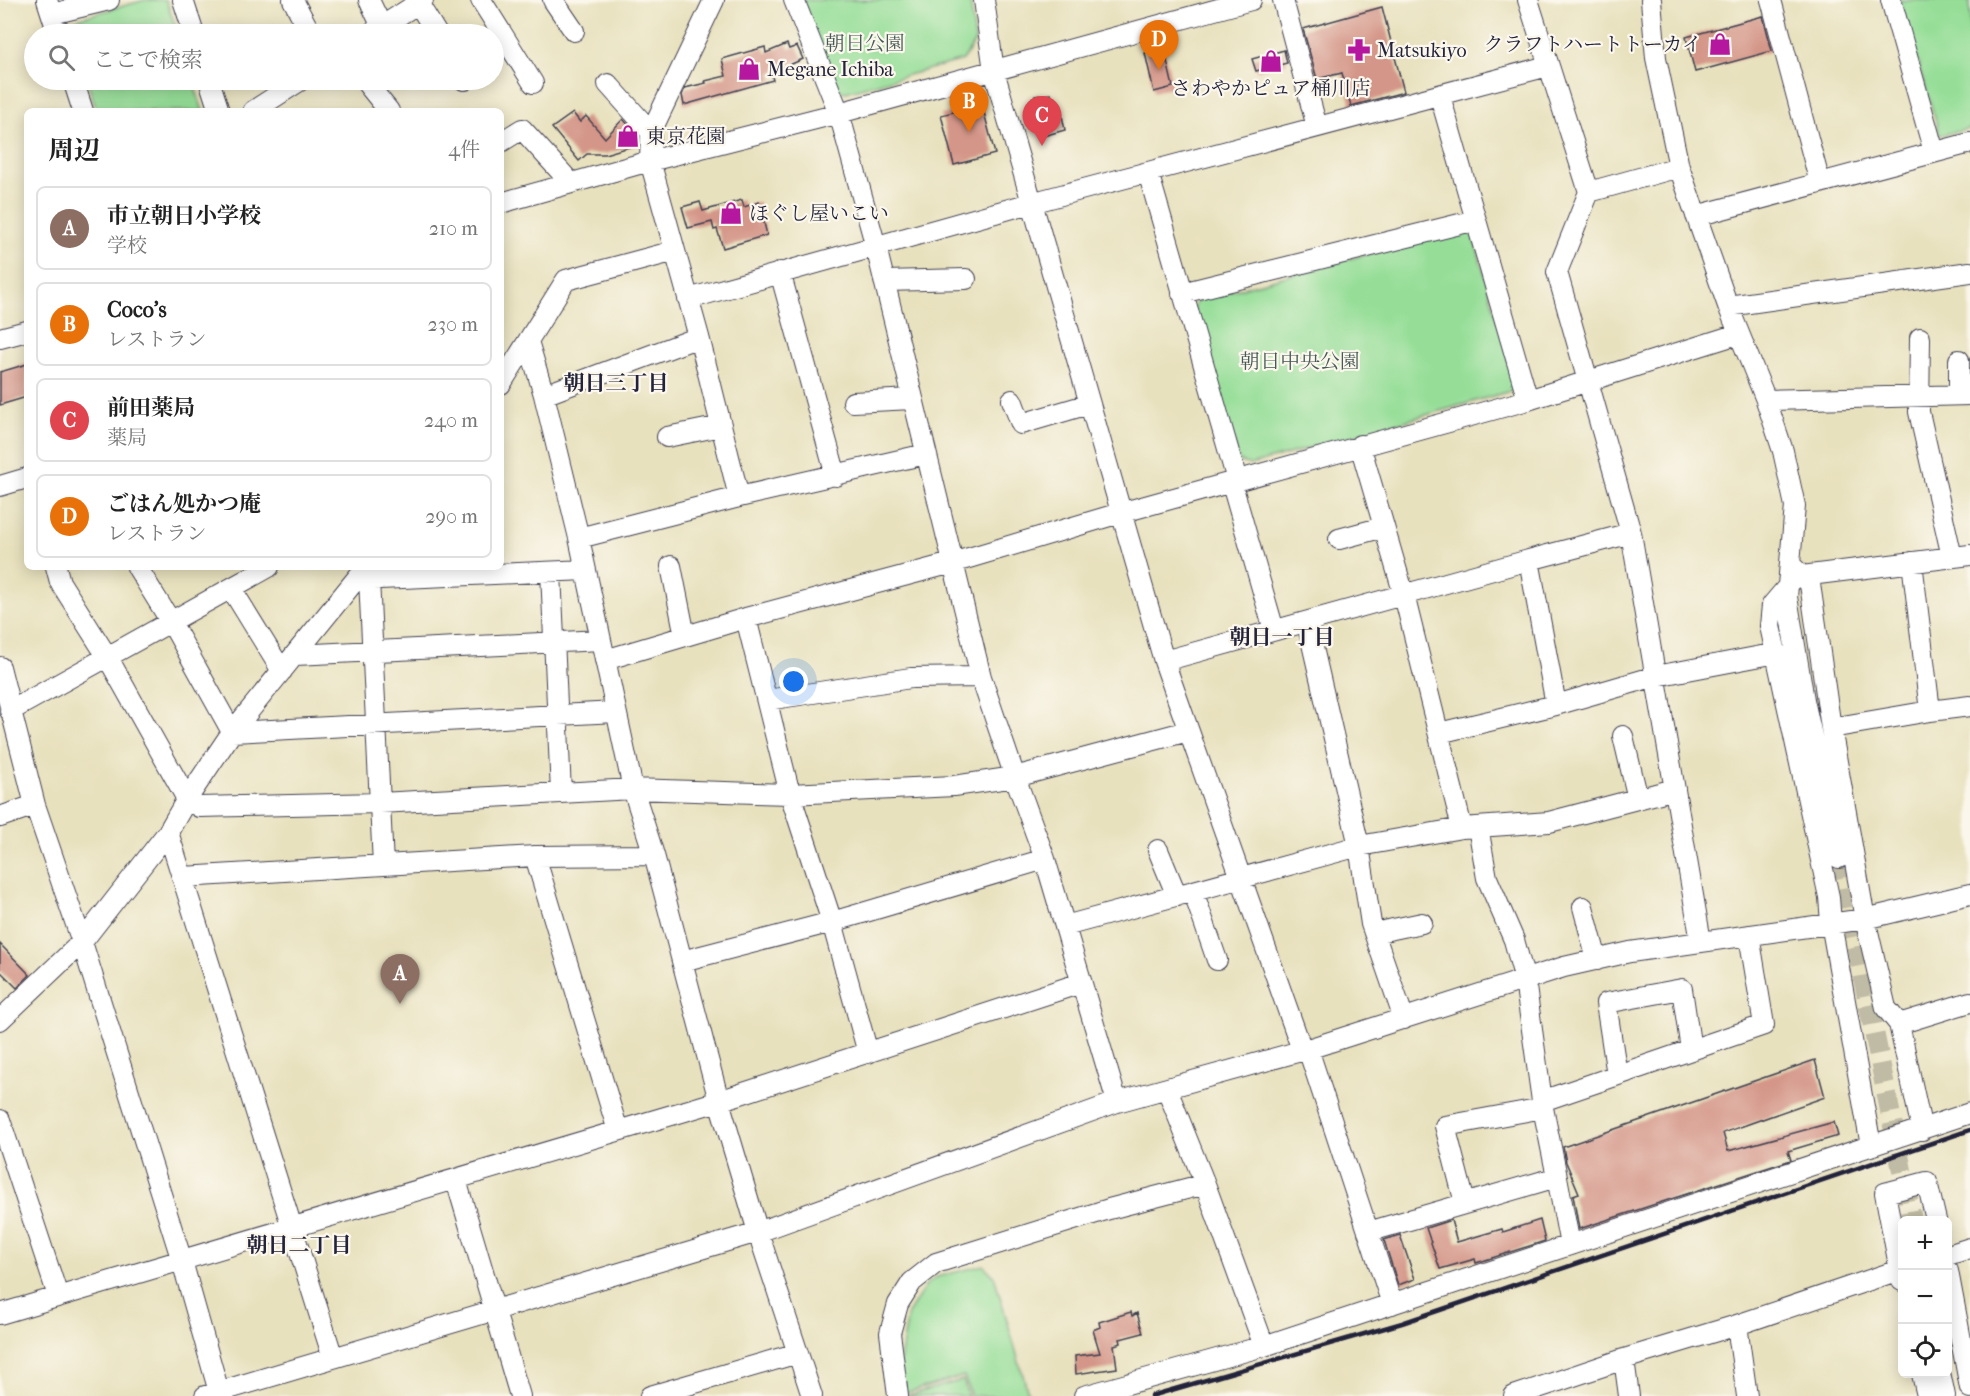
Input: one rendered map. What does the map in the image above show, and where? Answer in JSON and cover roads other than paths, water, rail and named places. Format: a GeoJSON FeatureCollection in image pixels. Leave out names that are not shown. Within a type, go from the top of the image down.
{"type":"FeatureCollection","features":[{"type":"Feature","properties":{"kind":"street"},"geometry":{"type":"LineString","coordinates":[[55,24],[50,7],[109,0]]}},
{"type":"Feature","properties":{"kind":"street"},"geometry":{"type":"LineString","coordinates":[[183,0],[191,24]]}},
{"type":"Feature","properties":{"kind":"street"},"geometry":{"type":"LineString","coordinates":[[293,0],[306,24]]}},
{"type":"Feature","properties":{"kind":"street"},"geometry":{"type":"LineString","coordinates":[[369,0],[374,24]]}},
{"type":"Feature","properties":{"kind":"street"},"geometry":{"type":"LineString","coordinates":[[482,0],[497,24]]}},
{"type":"Feature","properties":{"kind":"street"},"geometry":{"type":"LineString","coordinates":[[552,0],[574,31]]}},
{"type":"Feature","properties":{"kind":"street"},"geometry":{"type":"LineString","coordinates":[[794,0],[839,113],[876,247],[981,677],[1046,859],[1117,1102]]}},
{"type":"Feature","properties":{"kind":"street"},"geometry":{"type":"LineString","coordinates":[[984,0],[994,71],[1164,661],[1240,878],[1305,1049],[1392,1304]]}},
{"type":"Feature","properties":{"kind":"street"},"geometry":{"type":"LineString","coordinates":[[504,202],[1251,0]]}},
{"type":"Feature","properties":{"kind":"street"},"geometry":{"type":"LineString","coordinates":[[1283,0],[1317,127]]}},
{"type":"Feature","properties":{"kind":"street"},"geometry":{"type":"LineString","coordinates":[[1528,0],[1589,192],[1557,272],[1631,533],[1701,942]]}},
{"type":"Feature","properties":{"kind":"street"},"geometry":{"type":"LineString","coordinates":[[1651,0],[1656,58],[1679,167],[1738,334],[1766,400],[1783,451],[1795,506],[1794,575],[1787,597],[1804,700],[1839,858]]}},
{"type":"Feature","properties":{"kind":"street"},"geometry":{"type":"LineString","coordinates":[[1771,0],[1821,183]]}},
{"type":"Feature","properties":{"kind":"street"},"geometry":{"type":"LineString","coordinates":[[1891,0],[1934,152]]}},
{"type":"Feature","properties":{"kind":"street"},"geometry":{"type":"LineString","coordinates":[[387,24],[421,2],[432,24]]}},
{"type":"Feature","properties":{"kind":"street"},"geometry":{"type":"LineString","coordinates":[[707,5],[651,132],[650,161],[699,337],[739,497]]}},
{"type":"Feature","properties":{"kind":"street"},"geometry":{"type":"LineString","coordinates":[[504,35],[533,82]]}},
{"type":"Feature","properties":{"kind":"street"},"geometry":{"type":"LineString","coordinates":[[688,299],[1148,172],[1548,66]]}},
{"type":"Feature","properties":{"kind":"street"},"geometry":{"type":"LineString","coordinates":[[608,84],[651,132]]}},
{"type":"Feature","properties":{"kind":"street"},"geometry":{"type":"LineString","coordinates":[[76,90],[82,108]]}},
{"type":"Feature","properties":{"kind":"street"},"geometry":{"type":"LineString","coordinates":[[212,90],[218,108]]}},
{"type":"Feature","properties":{"kind":"street"},"geometry":{"type":"LineString","coordinates":[[258,108],[286,90]]}},
{"type":"Feature","properties":{"kind":"street"},"geometry":{"type":"LineString","coordinates":[[372,90],[387,108]]}},
{"type":"Feature","properties":{"kind":"street"},"geometry":{"type":"LineString","coordinates":[[1440,96],[1528,400]]}},
{"type":"Feature","properties":{"kind":"street"},"geometry":{"type":"LineString","coordinates":[[504,140],[522,129],[571,183]]}},
{"type":"Feature","properties":{"kind":"street"},"geometry":{"type":"LineString","coordinates":[[1696,216],[1970,142]]}},
{"type":"Feature","properties":{"kind":"street"},"geometry":{"type":"LineString","coordinates":[[1589,192],[1679,167]]}},
{"type":"Feature","properties":{"kind":"street"},"geometry":{"type":"LineString","coordinates":[[1148,172],[1274,630]]}},
{"type":"Feature","properties":{"kind":"street"},"geometry":{"type":"LineString","coordinates":[[1182,293],[1476,220]]}},
{"type":"Feature","properties":{"kind":"street"},"geometry":{"type":"LineString","coordinates":[[504,374],[566,280],[675,251]]}},
{"type":"Feature","properties":{"kind":"street"},"geometry":{"type":"LineString","coordinates":[[780,272],[836,476]]}},
{"type":"Feature","properties":{"kind":"street"},"geometry":{"type":"LineString","coordinates":[[1728,306],[1970,272]]}},
{"type":"Feature","properties":{"kind":"street"},"geometry":{"type":"LineString","coordinates":[[884,281],[966,279]]}},
{"type":"Feature","properties":{"kind":"street"},"geometry":{"type":"LineString","coordinates":[[0,338],[24,332]]}},
{"type":"Feature","properties":{"kind":"street"},"geometry":{"type":"LineString","coordinates":[[605,660],[1360,445],[1528,400],[1738,334]]}},
{"type":"Feature","properties":{"kind":"street"},"geometry":{"type":"LineString","coordinates":[[544,396],[699,337]]}},
{"type":"Feature","properties":{"kind":"street"},"geometry":{"type":"LineString","coordinates":[[1871,1146],[1829,897],[1770,626],[1772,605],[1794,575],[1961,556],[1919,412],[1920,338]]}},
{"type":"Feature","properties":{"kind":"street"},"geometry":{"type":"LineString","coordinates":[[528,341],[579,538],[633,789],[654,855],[719,1101],[758,1232],[812,1396]]}},
{"type":"Feature","properties":{"kind":"street"},"geometry":{"type":"LineString","coordinates":[[1766,400],[1965,395],[1959,360]]}},
{"type":"Feature","properties":{"kind":"street"},"geometry":{"type":"LineString","coordinates":[[853,402],[912,399]]}},
{"type":"Feature","properties":{"kind":"street"},"geometry":{"type":"LineString","coordinates":[[1012,400],[1021,424],[1089,404]]}},
{"type":"Feature","properties":{"kind":"street"},"geometry":{"type":"LineString","coordinates":[[667,437],[721,426]]}},
{"type":"Feature","properties":{"kind":"street"},"geometry":{"type":"LineString","coordinates":[[1360,445],[1404,595],[1439,733],[1487,878],[1514,940],[1525,980],[1542,1104],[1569,1245]]}},
{"type":"Feature","properties":{"kind":"street"},"geometry":{"type":"LineString","coordinates":[[579,538],[739,497],[926,454]]}},
{"type":"Feature","properties":{"kind":"street"},"geometry":{"type":"LineString","coordinates":[[0,486],[24,479]]}},
{"type":"Feature","properties":{"kind":"street"},"geometry":{"type":"LineString","coordinates":[[1339,538],[1384,527]]}},
{"type":"Feature","properties":{"kind":"street"},"geometry":{"type":"LineString","coordinates":[[1164,661],[1631,533]]}},
{"type":"Feature","properties":{"kind":"street"},"geometry":{"type":"LineString","coordinates":[[1529,560],[1557,705]]}},
{"type":"Feature","properties":{"kind":"street"},"geometry":{"type":"LineString","coordinates":[[1912,562],[1930,711]]}},
{"type":"Feature","properties":{"kind":"street"},"geometry":{"type":"LineString","coordinates":[[670,566],[685,636]]}},
{"type":"Feature","properties":{"kind":"street"},"geometry":{"type":"LineString","coordinates":[[57,570],[60,582],[108,658],[187,799],[199,807],[380,803],[633,789],[790,794],[954,786],[1015,777],[1188,731]]}},
{"type":"Feature","properties":{"kind":"street"},"geometry":{"type":"LineString","coordinates":[[139,570],[171,622],[232,732]]}},
{"type":"Feature","properties":{"kind":"street"},"geometry":{"type":"LineString","coordinates":[[10,711],[264,570]]}},
{"type":"Feature","properties":{"kind":"street"},"geometry":{"type":"LineString","coordinates":[[0,1020],[82,942],[168,832],[232,732],[364,575],[586,570]]}},
{"type":"Feature","properties":{"kind":"street"},"geometry":{"type":"LineString","coordinates":[[550,572],[561,793]]}},
{"type":"Feature","properties":{"kind":"street"},"geometry":{"type":"LineString","coordinates":[[364,575],[373,651],[383,865]]}},
{"type":"Feature","properties":{"kind":"street"},"geometry":{"type":"LineString","coordinates":[[1794,575],[1810,584],[1831,728],[1865,919],[1886,1008],[1899,1024],[1922,1130]]}},
{"type":"Feature","properties":{"kind":"street"},"geometry":{"type":"LineString","coordinates":[[231,588],[282,671]]}},
{"type":"Feature","properties":{"kind":"street"},"geometry":{"type":"LineString","coordinates":[[747,618],[790,794],[832,922],[868,1053]]}},
{"type":"Feature","properties":{"kind":"street"},"geometry":{"type":"LineString","coordinates":[[1306,622],[1359,846],[1371,924],[1404,1019]]}},
{"type":"Feature","properties":{"kind":"street"},"geometry":{"type":"LineString","coordinates":[[295,656],[601,640]]}},
{"type":"Feature","properties":{"kind":"street"},"geometry":{"type":"LineString","coordinates":[[1439,733],[1557,705],[1656,676],[1777,653]]}},
{"type":"Feature","properties":{"kind":"street"},"geometry":{"type":"LineString","coordinates":[[0,667],[35,805],[82,942],[224,1393],[333,1358],[758,1232],[1117,1102],[1305,1049],[1564,967],[1630,952],[1865,919],[1970,894]]}},
{"type":"Feature","properties":{"kind":"street"},"geometry":{"type":"LineString","coordinates":[[767,700],[911,678],[981,677]]}},
{"type":"Feature","properties":{"kind":"street"},"geometry":{"type":"LineString","coordinates":[[1831,728],[1970,706]]}},
{"type":"Feature","properties":{"kind":"street"},"geometry":{"type":"LineString","coordinates":[[232,732],[616,712]]}},
{"type":"Feature","properties":{"kind":"street"},"geometry":{"type":"LineString","coordinates":[[1623,736],[1638,799]]}},
{"type":"Feature","properties":{"kind":"street"},"geometry":{"type":"LineString","coordinates":[[1065,926],[1359,846],[1470,827],[1549,822],[1675,789]]}},
{"type":"Feature","properties":{"kind":"street"},"geometry":{"type":"LineString","coordinates":[[0,817],[35,805]]}},
{"type":"Feature","properties":{"kind":"street"},"geometry":{"type":"LineString","coordinates":[[168,832],[333,1358]]}},
{"type":"Feature","properties":{"kind":"street"},"geometry":{"type":"LineString","coordinates":[[1158,850],[1185,894],[1217,960]]}},
{"type":"Feature","properties":{"kind":"street"},"geometry":{"type":"LineString","coordinates":[[183,877],[535,856],[654,855]]}},
{"type":"Feature","properties":{"kind":"street"},"geometry":{"type":"LineString","coordinates":[[535,856],[618,1131]]}},
{"type":"Feature","properties":{"kind":"street"},"geometry":{"type":"LineString","coordinates":[[682,961],[832,922],[1046,859]]}},
{"type":"Feature","properties":{"kind":"street"},"geometry":{"type":"LineString","coordinates":[[1582,907],[1597,960]]}},
{"type":"Feature","properties":{"kind":"street"},"geometry":{"type":"LineString","coordinates":[[1374,933],[1422,923]]}},
{"type":"Feature","properties":{"kind":"street"},"geometry":{"type":"LineString","coordinates":[[1465,1203],[1445,1126],[1542,1104],[1617,1075],[1764,1025],[1749,935]]}},
{"type":"Feature","properties":{"kind":"street"},"geometry":{"type":"LineString","coordinates":[[0,1314],[719,1101],[1081,983]]}},
{"type":"Feature","properties":{"kind":"street"},"geometry":{"type":"LineString","coordinates":[[1617,1075],[1606,1004],[1682,989],[1691,1050]]}},
{"type":"Feature","properties":{"kind":"street"},"geometry":{"type":"LineString","coordinates":[[1899,1024],[1970,1002]]}},
{"type":"Feature","properties":{"kind":"street"},"geometry":{"type":"LineString","coordinates":[[1167,1089],[1205,1184],[1264,1346]]}},
{"type":"Feature","properties":{"kind":"street"},"geometry":{"type":"LineString","coordinates":[[1084,1396],[1264,1346],[1970,1113]]}},
{"type":"Feature","properties":{"kind":"street"},"geometry":{"type":"LineString","coordinates":[[0,1120],[58,1296]]}},
{"type":"Feature","properties":{"kind":"street"},"geometry":{"type":"LineString","coordinates":[[1368,1232],[1557,1177]]}},
{"type":"Feature","properties":{"kind":"street"},"geometry":{"type":"LineString","coordinates":[[456,1180],[520,1396]]}},
{"type":"Feature","properties":{"kind":"street"},"geometry":{"type":"LineString","coordinates":[[1898,1254],[1885,1193],[1927,1182],[1935,1216]]}},
{"type":"Feature","properties":{"kind":"street"},"geometry":{"type":"LineString","coordinates":[[898,1396],[890,1333],[898,1304],[912,1281],[936,1263],[1108,1209],[1205,1184]]}},
{"type":"Feature","properties":{"kind":"street"},"geometry":{"type":"LineString","coordinates":[[1952,1253],[1970,1248]]}},
{"type":"Feature","properties":{"kind":"street"},"geometry":{"type":"LineString","coordinates":[[1514,1396],[1624,1359],[1898,1274]]}},
{"type":"Feature","properties":{"kind":"street"},"geometry":{"type":"LineString","coordinates":[[1952,1296],[1970,1388]]}},
{"type":"Feature","properties":{"kind":"street"},"geometry":{"type":"LineString","coordinates":[[1737,1325],[1747,1396]]}},
{"type":"Feature","properties":{"kind":"street"},"geometry":{"type":"LineString","coordinates":[[650,1396],[798,1353]]}},
{"type":"Feature","properties":{"kind":"street"},"geometry":{"type":"LineString","coordinates":[[1624,1359],[1629,1396]]}},
{"type":"Feature","properties":{"kind":"street"},"geometry":{"type":"LineString","coordinates":[[1927,1396],[1930,1378]]}},
{"type":"Feature","properties":{"kind":"street"},"geometry":{"type":"LineString","coordinates":[[1933,1378],[1945,1396]]}},
{"type":"Feature","properties":{"kind":"tunnel"},"geometry":{"type":"LineString","coordinates":[[1839,858],[1911,1216]]}},
{"type":"Feature","properties":{"kind":"railway"},"geometry":{"type":"LineString","coordinates":[[1151,1396],[1402,1323],[1970,1130]]}},
{"type":"Feature","properties":{"kind":"place","name":"クラフトハートトーカイ"},"geometry":{"type":"Point","coordinates":[1720,44]}},
{"type":"Feature","properties":{"kind":"place","name":"Matsukiyo"},"geometry":{"type":"Point","coordinates":[1359,50]}},
{"type":"Feature","properties":{"kind":"place","name":"さわやかピュア桶川店"},"geometry":{"type":"Point","coordinates":[1271,61]}},
{"type":"Feature","properties":{"kind":"place","name":"Megane Ichiba"},"geometry":{"type":"Point","coordinates":[749,69]}},
{"type":"Feature","properties":{"kind":"place","name":"ごはん処かつ庵"},"geometry":{"type":"Point","coordinates":[1159,70]}},
{"type":"Feature","properties":{"kind":"place","name":"Coco's"},"geometry":{"type":"Point","coordinates":[969,132]}},
{"type":"Feature","properties":{"kind":"place","name":"東京花園"},"geometry":{"type":"Point","coordinates":[628,136]}},
{"type":"Feature","properties":{"kind":"place","name":"前田薬局"},"geometry":{"type":"Point","coordinates":[1042,146]}},
{"type":"Feature","properties":{"kind":"place","name":"ほぐし屋いこい"},"geometry":{"type":"Point","coordinates":[731,213]}},
{"type":"Feature","properties":{"kind":"place","name":"市立朝日小学校"},"geometry":{"type":"Point","coordinates":[400,1004]}},
{"type":"Feature","properties":{"kind":"district","name":"朝日三丁目"},"geometry":{"type":"Point","coordinates":[616,383]}},
{"type":"Feature","properties":{"kind":"district","name":"朝日一丁目"},"geometry":{"type":"Point","coordinates":[1282,637]}},
{"type":"Feature","properties":{"kind":"district","name":"朝日二丁目"},"geometry":{"type":"Point","coordinates":[299,1245]}},
{"type":"Feature","properties":{"kind":"park label","name":"朝日公園"},"geometry":{"type":"Point","coordinates":[865,43]}},
{"type":"Feature","properties":{"kind":"park label","name":"朝日中央公園"},"geometry":{"type":"Point","coordinates":[1300,361]}}]}
